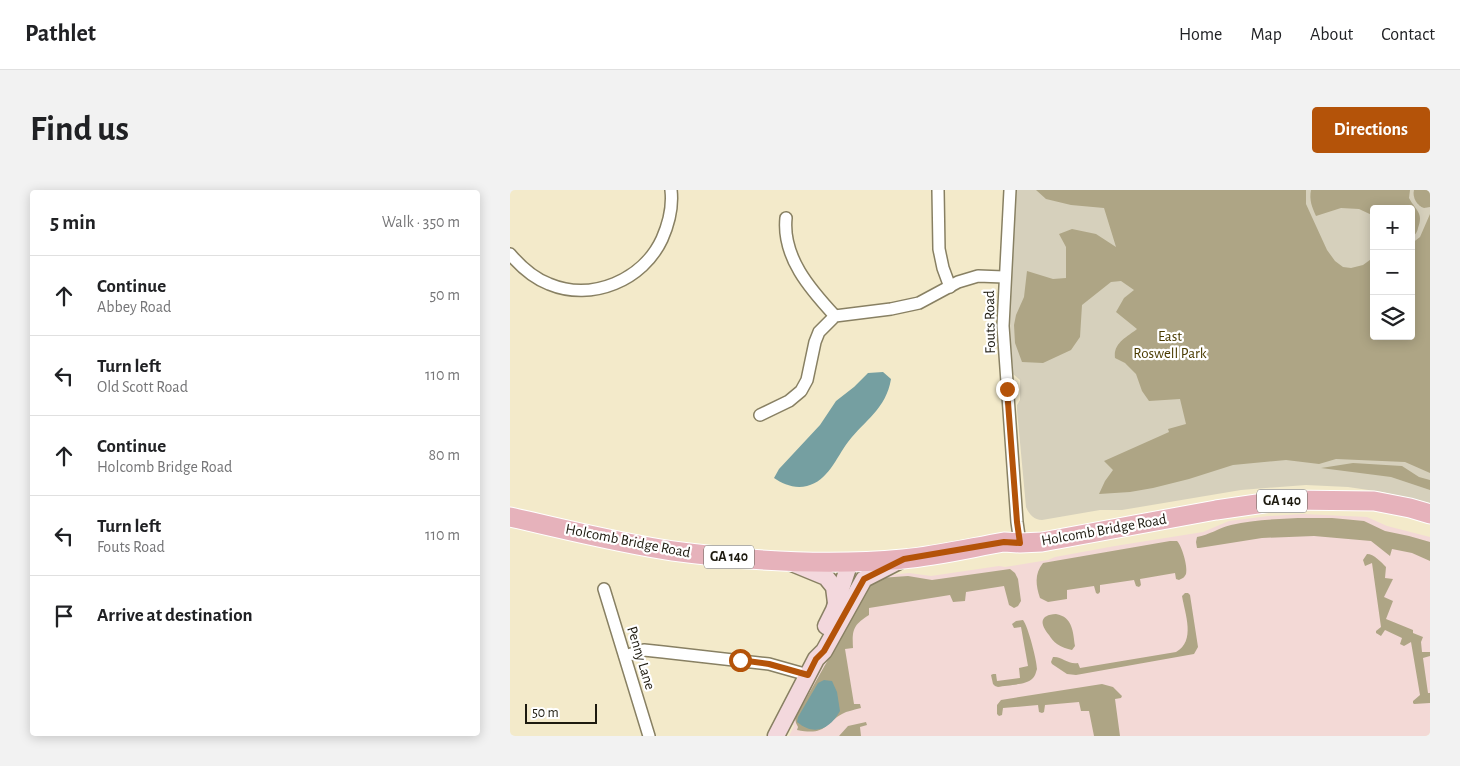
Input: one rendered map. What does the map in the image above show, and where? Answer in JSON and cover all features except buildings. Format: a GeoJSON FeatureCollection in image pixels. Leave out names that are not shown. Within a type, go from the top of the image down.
{"type":"FeatureCollection","features":[{"type":"Feature","properties":{"kind":"main road","name":"Holcomb Bridge Road"},"geometry":{"type":"LineString","coordinates":[[510,517],[621,542],[672,551],[722,557],[850,562],[904,559],[1004,542],[1042,542],[1235,507],[1289,500],[1374,501],[1430,514]]}},
{"type":"Feature","properties":{"kind":"street"},"geometry":{"type":"LineString","coordinates":[[510,254],[528,273],[550,285],[574,290],[599,289],[621,282],[642,268],[658,249],[668,226],[671,211],[670,190]]}},
{"type":"Feature","properties":{"kind":"street"},"geometry":{"type":"LineString","coordinates":[[938,190],[939,249],[950,287]]}},
{"type":"Feature","properties":{"kind":"street","name":"Fouts Road"},"geometry":{"type":"LineString","coordinates":[[1010,190],[1004,277],[1003,335],[1020,543]]}},
{"type":"Feature","properties":{"kind":"street"},"geometry":{"type":"LineString","coordinates":[[786,218],[785,230],[792,256],[799,272],[810,288],[835,316]]}},
{"type":"Feature","properties":{"kind":"street"},"geometry":{"type":"LineString","coordinates":[[760,415],[789,401],[800,391],[807,380],[819,332],[835,316],[891,309],[919,303],[958,282],[978,276],[1004,277]]}},
{"type":"Feature","properties":{"kind":"street"},"geometry":{"type":"LineString","coordinates":[[776,736],[816,659],[824,651],[864,579],[904,559]]}},
{"type":"Feature","properties":{"kind":"street"},"geometry":{"type":"LineString","coordinates":[[787,561],[826,577],[834,587],[836,603]]}},
{"type":"Feature","properties":{"kind":"street"},"geometry":{"type":"LineString","coordinates":[[816,659],[817,645],[836,603],[850,562]]}},
{"type":"Feature","properties":{"kind":"street","name":"Penny Lane"},"geometry":{"type":"LineString","coordinates":[[604,589],[649,736]]}},
{"type":"Feature","properties":{"kind":"street"},"geometry":{"type":"LineString","coordinates":[[625,656],[644,650],[769,664],[808,675]]}},
{"type":"Feature","properties":{"kind":"shaded area"},"geometry":{"type":"Polygon","coordinates":[[[1303,514],[1367,517],[1387,526],[1430,537],[1430,736],[789,736],[794,726],[792,722],[829,649],[879,576],[909,573],[931,576],[999,566],[1005,567],[1115,546],[1203,532],[1229,521],[1303,514]]]}},
{"type":"Feature","properties":{"kind":"green space","name":"East Roswell Park"},"geometry":{"type":"Polygon","coordinates":[[[1014,190],[1430,190],[1430,503],[1382,492],[1348,487],[1306,485],[1241,490],[1122,510],[1100,510],[1042,520],[1034,518],[1026,507],[1017,410],[1020,400],[1020,380],[1013,374],[1011,351],[1010,282],[1014,190]]]}},
{"type":"Feature","properties":{"kind":"green space","name":"East Roswell Park"},"geometry":{"type":"Polygon","coordinates":[[[1036,190],[1306,190],[1306,204],[1327,250],[1335,261],[1343,267],[1351,268],[1363,265],[1370,260],[1370,340],[1415,340],[1415,241],[1420,237],[1430,214],[1430,473],[1405,462],[1336,459],[1319,464],[1286,460],[1233,465],[1153,488],[1099,494],[1113,470],[1104,461],[1169,432],[1168,429],[1186,424],[1180,399],[1149,401],[1142,391],[1136,374],[1125,363],[1115,358],[1118,344],[1137,329],[1116,312],[1124,298],[1134,290],[1121,281],[1111,282],[1082,305],[1080,337],[1071,350],[1043,363],[1022,362],[1015,343],[1014,325],[1024,297],[1027,271],[1053,279],[1066,278],[1066,247],[1059,234],[1072,229],[1096,234],[1116,247],[1104,208],[1071,205],[1046,199],[1036,190]]]}},
{"type":"Feature","properties":{"kind":"green space"},"geometry":{"type":"Polygon","coordinates":[[[1311,190],[1410,190],[1409,198],[1414,205],[1370,205],[1370,214],[1359,209],[1341,208],[1316,216],[1310,194],[1311,190]]]}},
{"type":"Feature","properties":{"kind":"green space"},"geometry":{"type":"Polygon","coordinates":[[[1414,190],[1430,190],[1430,207],[1424,208],[1417,203],[1414,198],[1414,190]]]}},
{"type":"Feature","properties":{"kind":"green space"},"geometry":{"type":"Polygon","coordinates":[[[1415,207],[1420,215],[1415,235],[1415,207]]]}},
{"type":"Feature","properties":{"kind":"green space"},"geometry":{"type":"Polygon","coordinates":[[[1353,463],[1402,466],[1419,477],[1430,480],[1430,490],[1391,477],[1321,468],[1353,463]]]}},
{"type":"Feature","properties":{"kind":"green space"},"geometry":{"type":"Polygon","coordinates":[[[1332,518],[1364,521],[1385,531],[1430,542],[1430,561],[1412,553],[1392,549],[1390,556],[1371,541],[1314,536],[1262,538],[1197,548],[1197,537],[1227,526],[1256,521],[1332,518]]]}},
{"type":"Feature","properties":{"kind":"green space"},"geometry":{"type":"Polygon","coordinates":[[[1177,541],[1183,552],[1186,574],[1179,580],[1176,579],[1175,573],[1140,579],[1141,585],[1139,587],[1136,586],[1134,580],[1100,585],[1100,592],[1098,594],[1094,586],[1067,590],[1067,599],[1048,602],[1040,598],[1037,580],[1038,571],[1043,563],[1177,541]]]}},
{"type":"Feature","properties":{"kind":"green space"},"geometry":{"type":"Polygon","coordinates":[[[1367,554],[1375,557],[1386,567],[1385,578],[1393,579],[1384,597],[1393,601],[1386,619],[1413,630],[1413,633],[1423,637],[1421,642],[1422,652],[1430,652],[1430,656],[1423,658],[1428,693],[1430,693],[1430,703],[1413,703],[1420,695],[1411,642],[1404,646],[1400,644],[1402,638],[1385,630],[1381,636],[1376,633],[1381,627],[1372,563],[1365,566],[1363,560],[1367,554]]]}},
{"type":"Feature","properties":{"kind":"green space"},"geometry":{"type":"Polygon","coordinates":[[[1010,569],[1018,579],[1021,601],[1014,608],[1009,605],[1004,586],[966,592],[965,601],[953,602],[950,595],[869,608],[869,615],[857,625],[853,632],[853,648],[845,649],[854,704],[860,704],[861,708],[842,714],[819,730],[797,730],[795,718],[854,614],[867,587],[871,583],[880,578],[908,576],[932,580],[1010,569]]]}},
{"type":"Feature","properties":{"kind":"green space"},"geometry":{"type":"Polygon","coordinates":[[[1185,593],[1190,595],[1198,647],[1194,654],[1076,675],[1067,674],[1052,664],[1053,657],[1071,663],[1078,663],[1080,668],[1176,652],[1186,641],[1188,627],[1182,596],[1185,593]]]}},
{"type":"Feature","properties":{"kind":"green space"},"geometry":{"type":"Polygon","coordinates":[[[1056,614],[1066,618],[1071,626],[1075,646],[1072,650],[1056,643],[1044,627],[1044,618],[1056,614]]]}},
{"type":"Feature","properties":{"kind":"green space"},"geometry":{"type":"Polygon","coordinates":[[[1023,620],[1034,652],[1037,669],[1034,677],[1025,682],[995,686],[991,675],[996,674],[997,681],[1020,678],[1019,668],[1028,666],[1021,627],[1014,628],[1012,624],[1023,620]]]}},
{"type":"Feature","properties":{"kind":"green space"},"geometry":{"type":"Polygon","coordinates":[[[1102,684],[1113,687],[1122,696],[1115,699],[1120,736],[1094,736],[1089,711],[1081,711],[1079,702],[1045,705],[1044,712],[1042,713],[1039,712],[1038,705],[1003,708],[1002,715],[999,716],[997,714],[997,705],[1001,700],[1102,684]]]}},
{"type":"Feature","properties":{"kind":"green space"},"geometry":{"type":"Polygon","coordinates":[[[866,722],[867,725],[860,727],[861,736],[839,736],[848,726],[866,722]]]}},
{"type":"Feature","properties":{"kind":"water"},"geometry":{"type":"Polygon","coordinates":[[[883,372],[891,379],[885,398],[848,442],[831,468],[821,479],[807,486],[798,487],[774,478],[779,469],[820,425],[836,401],[868,373],[883,372]]]}},
{"type":"Feature","properties":{"kind":"water"},"geometry":{"type":"Polygon","coordinates":[[[824,680],[832,681],[837,692],[840,711],[836,718],[826,727],[815,730],[809,729],[797,722],[798,717],[818,683],[824,680]]]}},
{"type":"Feature","properties":{"kind":"route"},"geometry":{"type":"LineString","coordinates":[[740,660],[769,664],[808,675],[816,659],[824,651],[864,579],[904,559],[1004,542],[1020,543],[1007,389]]}}]}
